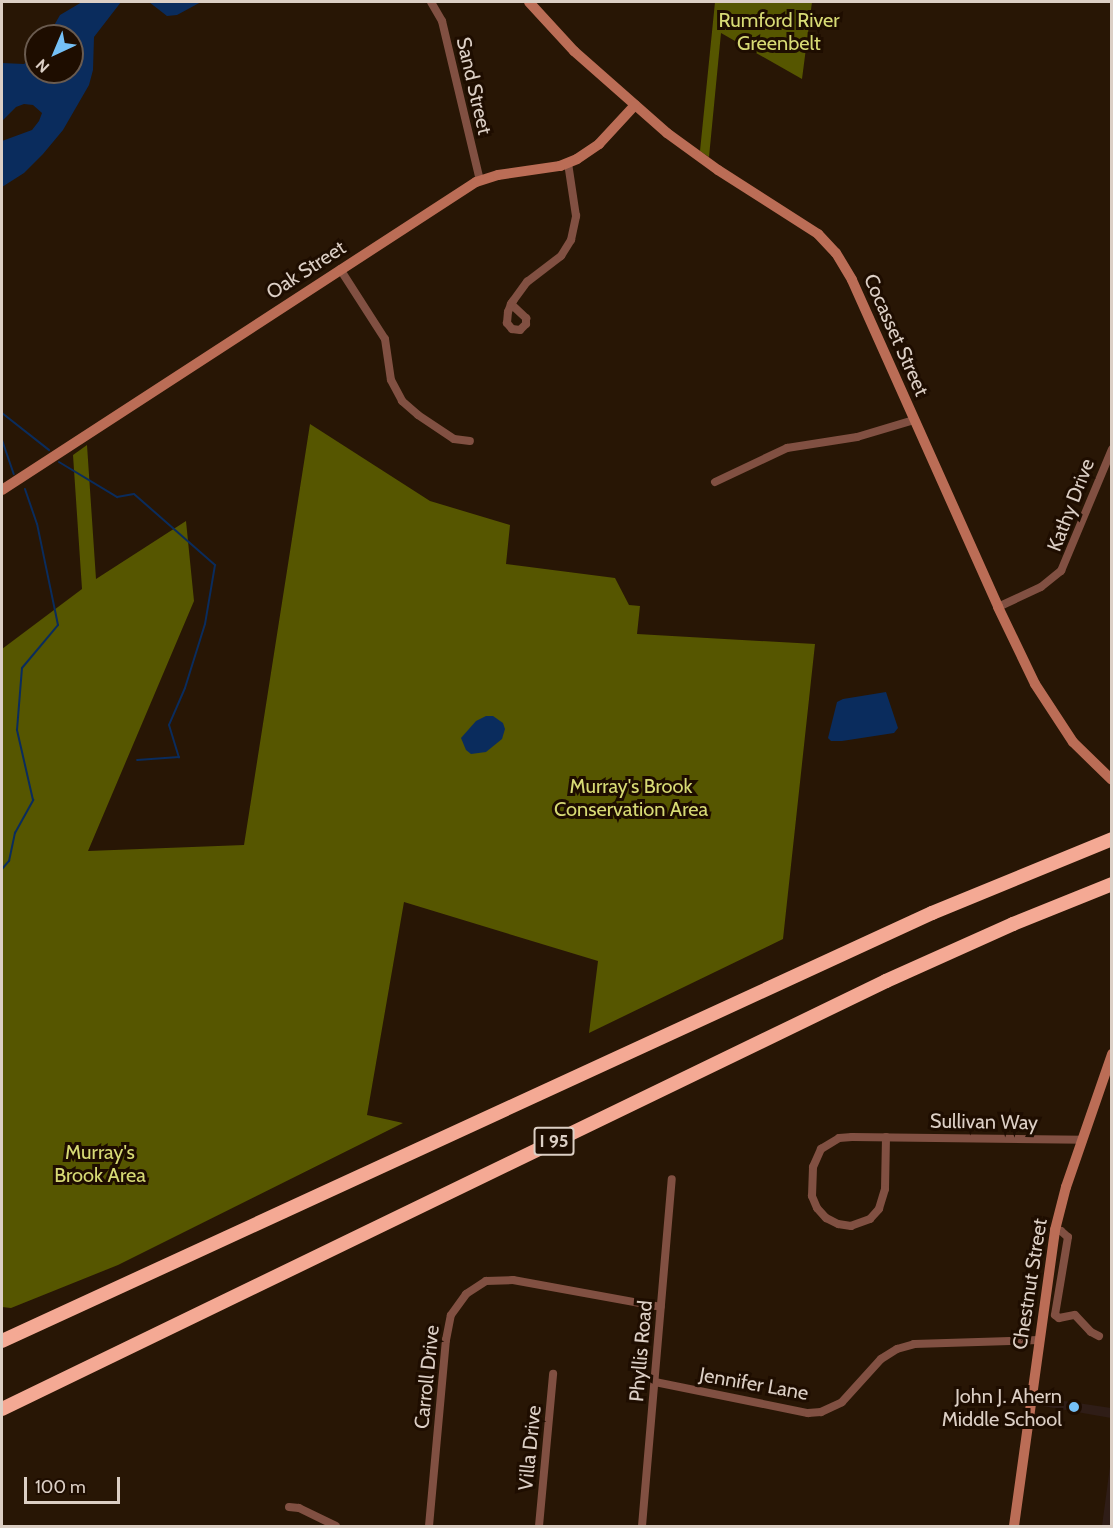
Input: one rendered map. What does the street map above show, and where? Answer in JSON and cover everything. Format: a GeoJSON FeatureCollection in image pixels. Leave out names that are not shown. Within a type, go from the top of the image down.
{"type":"FeatureCollection","features":[{"type":"Feature","properties":{"kind":"highway","name":"I 95"},"geometry":{"type":"LineString","coordinates":[[2,1341],[922,918],[1112,839]]}},
{"type":"Feature","properties":{"kind":"highway","name":"I 95"},"geometry":{"type":"LineString","coordinates":[[2,1409],[886,981],[1003,928],[1112,884]]}},
{"type":"Feature","properties":{"kind":"street","name":"Sand Street"},"geometry":{"type":"LineString","coordinates":[[431,2],[442,21],[480,180]]}},
{"type":"Feature","properties":{"kind":"street","name":"Cocasset Street"},"geometry":{"type":"LineString","coordinates":[[529,2],[565,42],[677,141],[818,234],[831,246],[852,280],[998,607],[1047,705],[1080,750],[1111,780]]}},
{"type":"Feature","properties":{"kind":"street","name":"Oak Street"},"geometry":{"type":"LineString","coordinates":[[2,490],[480,180],[568,164],[599,144],[635,105]]}},
{"type":"Feature","properties":{"kind":"street"},"geometry":{"type":"LineString","coordinates":[[511,304],[522,287],[556,261],[571,240],[576,216],[568,164]]}},
{"type":"Feature","properties":{"kind":"street"},"geometry":{"type":"LineString","coordinates":[[340,269],[385,339],[391,380],[402,401],[418,415],[454,439],[470,441]]}},
{"type":"Feature","properties":{"kind":"street"},"geometry":{"type":"LineString","coordinates":[[715,482],[787,448],[857,436],[914,420]]}},
{"type":"Feature","properties":{"kind":"street","name":"Kathy Drive"},"geometry":{"type":"LineString","coordinates":[[998,607],[1041,587],[1061,571],[1112,449]]}},
{"type":"Feature","properties":{"kind":"street","name":"Chestnut Street"},"geometry":{"type":"LineString","coordinates":[[1014,1527],[1055,1230],[1112,1054]]}},
{"type":"Feature","properties":{"kind":"street","name":"Sullivan Way"},"geometry":{"type":"LineString","coordinates":[[886,1137],[885,1190],[879,1209],[870,1219],[858,1224],[838,1224],[826,1218],[814,1202],[813,1167],[821,1149],[832,1141],[845,1137],[886,1137],[1083,1140]]}},
{"type":"Feature","properties":{"kind":"street","name":"Phyllis Road"},"geometry":{"type":"LineString","coordinates":[[642,1527],[672,1179]]}},
{"type":"Feature","properties":{"kind":"street"},"geometry":{"type":"LineString","coordinates":[[1055,1230],[1061,1231],[1068,1237],[1058,1282],[1055,1315],[1059,1318],[1075,1315],[1091,1332],[1099,1336]]}},
{"type":"Feature","properties":{"kind":"street","name":"Carroll Drive"},"geometry":{"type":"LineString","coordinates":[[429,1527],[447,1332],[455,1307],[466,1294],[486,1281],[513,1280],[662,1307]]}},
{"type":"Feature","properties":{"kind":"street","name":"Jennifer Lane"},"geometry":{"type":"LineString","coordinates":[[655,1382],[790,1411],[814,1412],[842,1402],[881,1359],[897,1349],[914,1344],[1039,1340]]}},
{"type":"Feature","properties":{"kind":"street","name":"Villa Drive"},"geometry":{"type":"LineString","coordinates":[[538,1527],[554,1374]]}},
{"type":"Feature","properties":{"kind":"street"},"geometry":{"type":"LineString","coordinates":[[289,1507],[308,1512],[336,1527]]}},
{"type":"Feature","properties":{"kind":"shaded area","name":"John J. Ahern Middle School"},"geometry":{"type":"Polygon","coordinates":[[[1038,1397],[1111,1408],[1111,1418],[1037,1405],[1038,1397]]]}},
{"type":"Feature","properties":{"kind":"shaded area","name":"John J. Ahern Middle School"},"geometry":{"type":"Polygon","coordinates":[[[1111,1459],[1111,1526],[1102,1526],[1111,1459]]]}},
{"type":"Feature","properties":{"kind":"green space","name":"Rumford River Greenbelt"},"geometry":{"type":"Polygon","coordinates":[[[715,2],[812,2],[802,79],[721,33],[709,157],[700,151],[715,2]]]}},
{"type":"Feature","properties":{"kind":"green space"},"geometry":{"type":"Polygon","coordinates":[[[310,424],[430,501],[510,525],[506,564],[615,578],[629,605],[640,606],[637,634],[815,644],[783,939],[589,1033],[598,961],[404,902],[367,1115],[403,1123],[118,1265],[11,1308],[2,1307],[2,649],[82,589],[73,455],[87,445],[96,579],[186,521],[194,601],[88,851],[244,845],[310,424]]]}},
{"type":"Feature","properties":{"kind":"water"},"geometry":{"type":"Polygon","coordinates":[[[82,2],[121,2],[94,37],[93,70],[89,85],[63,130],[24,173],[2,187],[2,141],[32,130],[42,113],[33,105],[24,104],[16,107],[2,121],[2,63],[24,64],[24,84],[84,84],[84,24],[55,24],[60,15],[82,2]]]}},
{"type":"Feature","properties":{"kind":"water"},"geometry":{"type":"Polygon","coordinates":[[[149,2],[201,2],[177,15],[167,16],[149,2]]]}},
{"type":"Feature","properties":{"kind":"water"},"geometry":{"type":"Polygon","coordinates":[[[886,692],[898,728],[894,733],[842,741],[831,741],[828,738],[837,702],[886,692]]]}},
{"type":"Feature","properties":{"kind":"water"},"geometry":{"type":"Polygon","coordinates":[[[486,716],[493,716],[503,723],[505,729],[502,739],[486,752],[471,754],[466,750],[461,738],[476,721],[486,716]]]}},
{"type":"Feature","properties":{"kind":"waterway"},"geometry":{"type":"LineString","coordinates":[[2,413],[49,450]]}},
{"type":"Feature","properties":{"kind":"waterway"},"geometry":{"type":"LineString","coordinates":[[2,440],[14,474]]}},
{"type":"Feature","properties":{"kind":"waterway"},"geometry":{"type":"LineString","coordinates":[[59,462],[117,497],[134,494],[215,565],[205,624],[185,688],[169,725],[179,757],[137,760]]}},
{"type":"Feature","properties":{"kind":"waterway"},"geometry":{"type":"LineString","coordinates":[[2,869],[9,861],[15,833],[33,800],[17,730],[22,668],[58,625],[37,524],[25,489]]}},
{"type":"Feature","properties":{"kind":"place","name":"John J. Ahern Middle School"},"geometry":{"type":"Point","coordinates":[1074,1407]}},
{"type":"Feature","properties":{"kind":"park label","name":"Murray's Brook Conservation Area"},"geometry":{"type":"Point","coordinates":[631,798]}},
{"type":"Feature","properties":{"kind":"park label","name":"Murray's Brook Area"},"geometry":{"type":"Point","coordinates":[100,1164]}}]}
